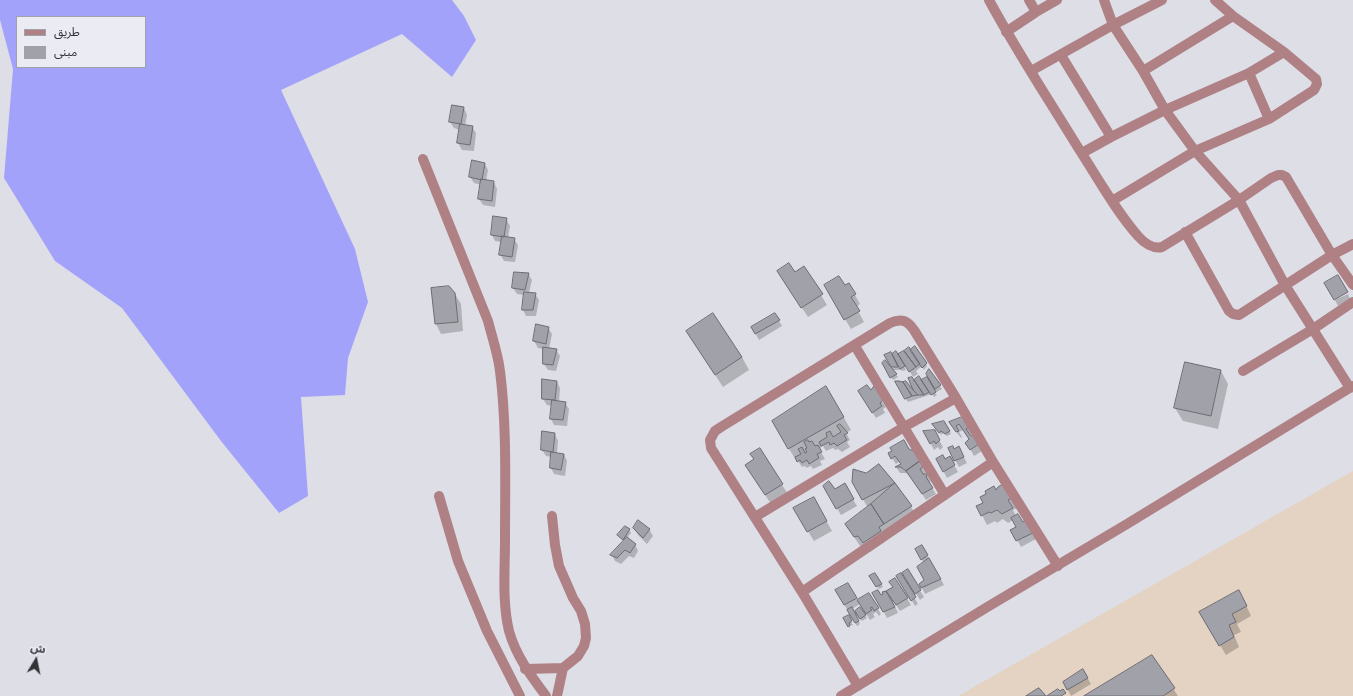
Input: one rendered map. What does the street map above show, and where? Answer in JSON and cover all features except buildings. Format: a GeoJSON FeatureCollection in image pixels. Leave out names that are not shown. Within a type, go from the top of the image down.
{"type":"FeatureCollection","features":[{"type":"Feature","properties":{"kind":"street"},"geometry":{"type":"LineString","coordinates":[[989,0],[1006,32],[1112,201],[1138,236],[1151,246],[1157,248],[1162,247],[1278,175],[1282,175],[1286,177],[1332,255],[1353,285]]}},
{"type":"Feature","properties":{"kind":"street"},"geometry":{"type":"LineString","coordinates":[[1029,0],[1036,12]]}},
{"type":"Feature","properties":{"kind":"street"},"geometry":{"type":"LineString","coordinates":[[1006,32],[1057,0]]}},
{"type":"Feature","properties":{"kind":"street"},"geometry":{"type":"LineString","coordinates":[[841,696],[988,606],[1058,566],[1351,387],[1285,285],[1239,200],[1194,151],[1165,110],[1143,71],[1113,24],[1104,0]]}},
{"type":"Feature","properties":{"kind":"street"},"geometry":{"type":"LineString","coordinates":[[1031,71],[1113,24],[1162,0]]}},
{"type":"Feature","properties":{"kind":"street"},"geometry":{"type":"LineString","coordinates":[[1112,201],[1194,151],[1268,119],[1314,90],[1316,79],[1284,52],[1233,16],[1215,0]]}},
{"type":"Feature","properties":{"kind":"street"},"geometry":{"type":"LineString","coordinates":[[1143,71],[1233,16]]}},
{"type":"Feature","properties":{"kind":"street"},"geometry":{"type":"LineString","coordinates":[[1082,153],[1165,110],[1249,73],[1284,52]]}},
{"type":"Feature","properties":{"kind":"street"},"geometry":{"type":"LineString","coordinates":[[1061,55],[1111,137]]}},
{"type":"Feature","properties":{"kind":"street"},"geometry":{"type":"LineString","coordinates":[[1249,73],[1268,119]]}},
{"type":"Feature","properties":{"kind":"street"},"geometry":{"type":"LineString","coordinates":[[423,159],[485,314],[496,348],[503,403],[506,609],[509,630],[516,651],[525,669],[546,696]]}},
{"type":"Feature","properties":{"kind":"street"},"geometry":{"type":"LineString","coordinates":[[1185,232],[1229,311],[1233,314],[1239,315],[1332,255],[1353,244]]}},
{"type":"Feature","properties":{"kind":"street"},"geometry":{"type":"LineString","coordinates":[[1243,371],[1313,329],[1353,302]]}},
{"type":"Feature","properties":{"kind":"street"},"geometry":{"type":"LineString","coordinates":[[858,686],[802,592],[711,448],[710,440],[712,435],[721,427],[896,320],[902,319],[906,321],[914,330],[956,398],[992,462],[1058,566]]}},
{"type":"Feature","properties":{"kind":"street"},"geometry":{"type":"LineString","coordinates":[[855,346],[945,495]]}},
{"type":"Feature","properties":{"kind":"street"},"geometry":{"type":"LineString","coordinates":[[755,517],[904,427],[956,398]]}},
{"type":"Feature","properties":{"kind":"street"},"geometry":{"type":"LineString","coordinates":[[802,592],[992,462]]}},
{"type":"Feature","properties":{"kind":"street"},"geometry":{"type":"LineString","coordinates":[[439,496],[461,568],[487,631],[520,696]]}},
{"type":"Feature","properties":{"kind":"street"},"geometry":{"type":"LineString","coordinates":[[552,516],[559,566],[581,612],[585,624],[586,638],[584,646],[578,656],[564,668],[557,696]]}},
{"type":"Feature","properties":{"kind":"street"},"geometry":{"type":"LineString","coordinates":[[525,669],[564,668]]}},
{"type":"Feature","properties":{"kind":"shaded area"},"geometry":{"type":"Polygon","coordinates":[[[0,0],[452,0],[464,16],[476,40],[452,77],[402,34],[281,90],[355,249],[368,302],[348,358],[345,395],[301,397],[308,496],[279,513],[221,441],[122,308],[55,261],[4,178],[13,69],[0,20],[0,0]]]}},
{"type":"Feature","properties":{"kind":"shaded area"},"geometry":{"type":"Polygon","coordinates":[[[1353,471],[1353,696],[958,696],[1353,471]]]}}]}
